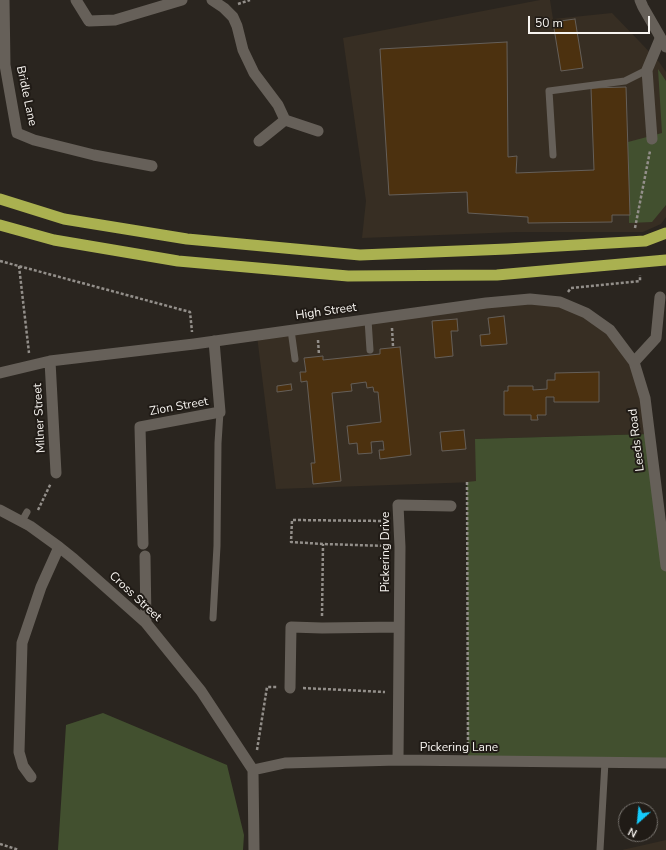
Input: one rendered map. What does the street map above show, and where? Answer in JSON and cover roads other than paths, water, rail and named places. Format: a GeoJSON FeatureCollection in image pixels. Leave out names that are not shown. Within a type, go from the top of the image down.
{"type":"FeatureCollection","features":[{"type":"Feature","properties":{"kind":"highway"},"geometry":{"type":"LineString","coordinates":[[0,199],[64,218],[187,239],[360,256],[645,241],[666,233]]}},
{"type":"Feature","properties":{"kind":"highway"},"geometry":{"type":"LineString","coordinates":[[0,225],[54,240],[178,261],[348,276],[497,275],[666,260]]}},
{"type":"Feature","properties":{"kind":"street","name":"Bridle Lane"},"geometry":{"type":"LineString","coordinates":[[4,0],[5,65],[17,133],[34,140],[64,148],[152,166]]}},
{"type":"Feature","properties":{"kind":"street"},"geometry":{"type":"LineString","coordinates":[[76,0],[89,21],[115,20],[182,0]]}},
{"type":"Feature","properties":{"kind":"street"},"geometry":{"type":"LineString","coordinates":[[212,0],[224,8],[233,17],[238,26],[243,50],[254,73],[278,105],[285,120],[318,131]]}},
{"type":"Feature","properties":{"kind":"street"},"geometry":{"type":"LineString","coordinates":[[640,0],[663,43],[647,70],[652,139]]}},
{"type":"Feature","properties":{"kind":"street"},"geometry":{"type":"LineString","coordinates":[[259,141],[285,120]]}},
{"type":"Feature","properties":{"kind":"street"},"geometry":{"type":"LineString","coordinates":[[634,362],[656,338],[660,297]]}},
{"type":"Feature","properties":{"kind":"street","name":"High Street"},"geometry":{"type":"LineString","coordinates":[[0,373],[50,361],[214,342],[486,302],[530,299],[560,302],[586,313],[610,330],[634,362]]}},
{"type":"Feature","properties":{"kind":"street","name":"Zion Street"},"geometry":{"type":"LineString","coordinates":[[143,544],[140,427],[220,412],[214,342]]}},
{"type":"Feature","properties":{"kind":"street","name":"Milner Street"},"geometry":{"type":"LineString","coordinates":[[50,361],[56,473]]}},
{"type":"Feature","properties":{"kind":"street","name":"Leeds Road"},"geometry":{"type":"LineString","coordinates":[[634,362],[645,398],[666,566]]}},
{"type":"Feature","properties":{"kind":"street","name":"Pickering Drive"},"geometry":{"type":"LineString","coordinates":[[398,760],[400,547],[398,505],[451,506]]}},
{"type":"Feature","properties":{"kind":"street","name":"Cross Street"},"geometry":{"type":"LineString","coordinates":[[0,510],[27,520],[74,559],[146,623],[201,691],[254,770]]}},
{"type":"Feature","properties":{"kind":"street"},"geometry":{"type":"LineString","coordinates":[[31,777],[23,766],[19,752],[22,642],[41,586],[59,547]]}},
{"type":"Feature","properties":{"kind":"street"},"geometry":{"type":"LineString","coordinates":[[145,556],[146,623]]}},
{"type":"Feature","properties":{"kind":"street"},"geometry":{"type":"LineString","coordinates":[[290,688],[292,627],[399,627]]}},
{"type":"Feature","properties":{"kind":"street","name":"Pickering Lane"},"geometry":{"type":"LineString","coordinates":[[254,770],[285,763],[398,760],[666,763]]}},
{"type":"Feature","properties":{"kind":"street"},"geometry":{"type":"LineString","coordinates":[[254,770],[254,850]]}},
{"type":"Feature","properties":{"kind":"lane"},"geometry":{"type":"LineString","coordinates":[[553,155],[549,91],[625,81],[647,70]]}},
{"type":"Feature","properties":{"kind":"lane"},"geometry":{"type":"LineString","coordinates":[[368,320],[370,350]]}},
{"type":"Feature","properties":{"kind":"lane"},"geometry":{"type":"LineString","coordinates":[[291,330],[295,359]]}},
{"type":"Feature","properties":{"kind":"lane"},"geometry":{"type":"LineString","coordinates":[[213,618],[217,546],[218,442],[220,412]]}},
{"type":"Feature","properties":{"kind":"lane"},"geometry":{"type":"LineString","coordinates":[[600,850],[605,762]]}}]}
